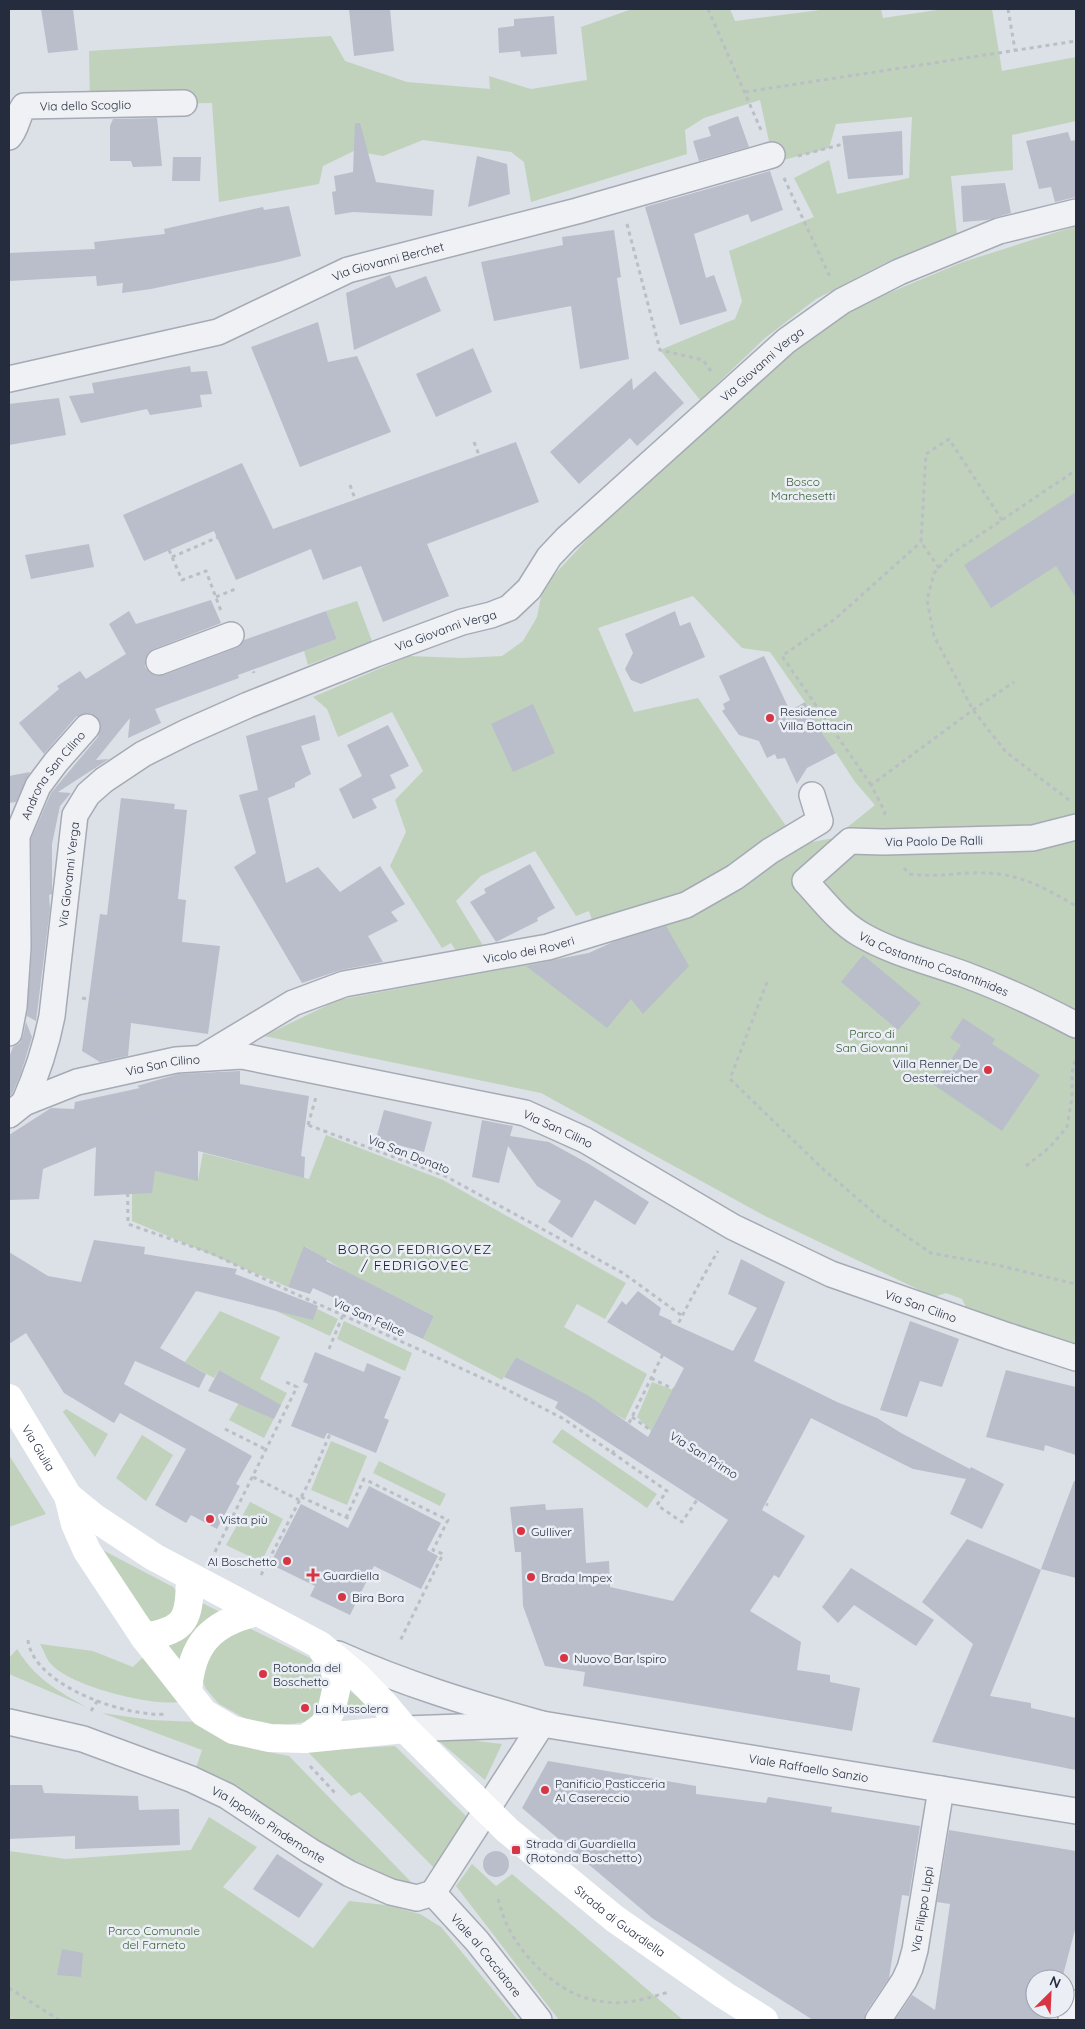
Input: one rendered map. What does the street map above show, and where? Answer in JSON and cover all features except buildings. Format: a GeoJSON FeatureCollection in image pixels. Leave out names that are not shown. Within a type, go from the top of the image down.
{"type":"FeatureCollection","features":[{"type":"Feature","properties":{"kind":"street","name":"Via dello Scoglio"},"geometry":{"type":"LineString","coordinates":[[9,137],[14,131],[18,115],[24,106],[184,104]]}},
{"type":"Feature","properties":{"kind":"street","name":"Via Giovanni Berchet"},"geometry":{"type":"LineString","coordinates":[[9,379],[218,332],[348,270],[784,156]]}},
{"type":"Feature","properties":{"kind":"street","name":"Via Giovanni Verga"},"geometry":{"type":"LineString","coordinates":[[16,1109],[37,1073],[47,1042],[52,1016],[75,815],[88,794],[104,780],[143,754],[248,705],[462,622],[491,615],[509,608],[529,589],[549,557],[566,539],[786,341],[842,301],[899,272],[999,231],[1076,212]]}},
{"type":"Feature","properties":{"kind":"street"},"geometry":{"type":"LineString","coordinates":[[159,662],[231,634]]}},
{"type":"Feature","properties":{"kind":"street","name":"Androna San Cilino"},"geometry":{"type":"LineString","coordinates":[[9,1033],[14,1007],[18,948],[17,836],[38,786],[87,727]]}},
{"type":"Feature","properties":{"kind":"street","name":"Vicolo dei Roveri"},"geometry":{"type":"LineString","coordinates":[[201,1058],[293,1003],[344,984],[548,948],[686,904],[734,877],[820,821],[812,795]]}},
{"type":"Feature","properties":{"kind":"street","name":"Via Paolo De Ralli"},"geometry":{"type":"LineString","coordinates":[[806,881],[850,841],[883,842],[1033,838],[1076,826]]}},
{"type":"Feature","properties":{"kind":"street","name":"Via Costantino Costantinides"},"geometry":{"type":"LineString","coordinates":[[806,881],[837,916],[859,934],[908,956],[965,974],[1024,998],[1076,1025]]}},
{"type":"Feature","properties":{"kind":"street","name":"Via San Cilino"},"geometry":{"type":"LineString","coordinates":[[16,1109],[76,1082],[176,1060],[242,1056],[525,1113],[585,1140],[733,1227],[832,1274],[1076,1358]]}},
{"type":"Feature","properties":{"kind":"street","name":"Via Giulia"},"geometry":{"type":"LineString","coordinates":[[9,1398],[68,1496]]}},
{"type":"Feature","properties":{"kind":"street"},"geometry":{"type":"LineString","coordinates":[[68,1496],[95,1518],[154,1557],[320,1645],[411,1685],[542,1724]]}},
{"type":"Feature","properties":{"kind":"street"},"geometry":{"type":"LineString","coordinates":[[68,1496],[75,1524],[87,1551],[144,1637],[180,1702],[233,1730],[270,1738],[305,1750],[404,1729],[542,1724]]}},
{"type":"Feature","properties":{"kind":"street"},"geometry":{"type":"LineString","coordinates":[[144,1637],[161,1635],[176,1629],[186,1617],[190,1599],[190,1576]]}},
{"type":"Feature","properties":{"kind":"street"},"geometry":{"type":"LineString","coordinates":[[180,1702],[189,1671],[202,1641],[219,1625],[239,1616],[257,1612]]}},
{"type":"Feature","properties":{"kind":"street"},"geometry":{"type":"LineString","coordinates":[[320,1645],[357,1676],[384,1704],[404,1729],[486,1810]]}},
{"type":"Feature","properties":{"kind":"street"},"geometry":{"type":"LineString","coordinates":[[305,1750],[324,1725],[332,1708],[338,1681],[332,1663],[320,1645]]}},
{"type":"Feature","properties":{"kind":"street","name":"Via Ippolito Pindemonte"},"geometry":{"type":"LineString","coordinates":[[9,1722],[83,1739],[191,1779],[227,1796],[310,1851],[350,1874],[390,1892],[416,1898],[433,1893]]}},
{"type":"Feature","properties":{"kind":"street"},"geometry":{"type":"LineString","coordinates":[[433,1893],[542,1724]]}},
{"type":"Feature","properties":{"kind":"street","name":"Viale Raffaello Sanzio"},"geometry":{"type":"LineString","coordinates":[[542,1724],[1076,1811]]}},
{"type":"Feature","properties":{"kind":"street","name":"Via Filippo Lippi"},"geometry":{"type":"LineString","coordinates":[[878,2020],[910,1968],[941,1789]]}},
{"type":"Feature","properties":{"kind":"street","name":"Strada di Guardiella"},"geometry":{"type":"LineString","coordinates":[[486,1810],[507,1830],[615,1919],[724,1995],[764,2020]]}},
{"type":"Feature","properties":{"kind":"street","name":"Viale al Cacciatore"},"geometry":{"type":"LineString","coordinates":[[433,1893],[477,1941],[539,2020]]}},
{"type":"Feature","properties":{"kind":"street"},"geometry":{"type":"LineString","coordinates":[[1072,2020],[1076,2003]]}},
{"type":"Feature","properties":{"kind":"path"},"geometry":{"type":"LineString","coordinates":[[1008,9],[1015,50]]}},
{"type":"Feature","properties":{"kind":"path"},"geometry":{"type":"LineString","coordinates":[[745,92],[1076,41]]}},
{"type":"Feature","properties":{"kind":"path"},"geometry":{"type":"LineString","coordinates":[[784,156],[843,144]]}},
{"type":"Feature","properties":{"kind":"path"},"geometry":{"type":"LineString","coordinates":[[620,199],[660,350],[703,360],[727,393]]}},
{"type":"Feature","properties":{"kind":"path"},"geometry":{"type":"LineString","coordinates":[[939,568],[921,542],[926,454],[949,439],[1002,520]]}},
{"type":"Feature","properties":{"kind":"path"},"geometry":{"type":"LineString","coordinates":[[474,442],[482,463]]}},
{"type":"Feature","properties":{"kind":"path"},"geometry":{"type":"LineString","coordinates":[[1071,801],[1006,752],[973,710],[934,636],[927,600],[934,573],[953,553],[1076,470]]}},
{"type":"Feature","properties":{"kind":"path"},"geometry":{"type":"LineString","coordinates":[[350,485],[355,499]]}},
{"type":"Feature","properties":{"kind":"path"},"geometry":{"type":"LineString","coordinates":[[172,557],[228,533]]}},
{"type":"Feature","properties":{"kind":"path"},"geometry":{"type":"LineString","coordinates":[[921,542],[835,619],[782,656],[871,786],[884,812],[883,842],[910,874],[931,877],[972,873],[1010,875],[1040,885],[1076,906]]}},
{"type":"Feature","properties":{"kind":"path"},"geometry":{"type":"LineString","coordinates":[[169,550],[182,580],[206,570],[231,634]]}},
{"type":"Feature","properties":{"kind":"path"},"geometry":{"type":"LineString","coordinates":[[216,597],[238,588]]}},
{"type":"Feature","properties":{"kind":"path"},"geometry":{"type":"LineString","coordinates":[[871,786],[1014,682]]}},
{"type":"Feature","properties":{"kind":"path"},"geometry":{"type":"LineString","coordinates":[[767,982],[730,1079],[824,1170],[880,1218],[931,1253],[997,1265],[1076,1284]]}},
{"type":"Feature","properties":{"kind":"path"},"geometry":{"type":"LineString","coordinates":[[76,996],[138,1008]]}},
{"type":"Feature","properties":{"kind":"path"},"geometry":{"type":"LineString","coordinates":[[1026,1166],[1050,1147],[1067,1127],[1072,1098],[1072,1073],[1076,1057]]}},
{"type":"Feature","properties":{"kind":"path","name":"Via San Donato"},"geometry":{"type":"LineString","coordinates":[[127,1145],[136,1111],[174,1099],[308,1126],[445,1176],[623,1273],[681,1315]]}},
{"type":"Feature","properties":{"kind":"path","name":"Via San Felice"},"geometry":{"type":"LineString","coordinates":[[127,1145],[128,1224],[213,1254],[500,1386],[564,1420],[667,1491],[658,1505],[682,1522],[696,1500]]}},
{"type":"Feature","properties":{"kind":"path"},"geometry":{"type":"LineString","coordinates":[[629,1423],[681,1315],[733,1227]]}},
{"type":"Feature","properties":{"kind":"path"},"geometry":{"type":"LineString","coordinates":[[329,1349],[343,1315]]}},
{"type":"Feature","properties":{"kind":"path"},"geometry":{"type":"LineString","coordinates":[[651,1378],[741,1423]]}},
{"type":"Feature","properties":{"kind":"path"},"geometry":{"type":"LineString","coordinates":[[215,1552],[297,1387],[286,1382]]}},
{"type":"Feature","properties":{"kind":"path","name":"Via San Primo"},"geometry":{"type":"LineString","coordinates":[[632,1417],[688,1456],[768,1505]]}},
{"type":"Feature","properties":{"kind":"path"},"geometry":{"type":"LineString","coordinates":[[224,1429],[267,1450]]}},
{"type":"Feature","properties":{"kind":"path"},"geometry":{"type":"LineString","coordinates":[[261,1575],[330,1434]]}},
{"type":"Feature","properties":{"kind":"path"},"geometry":{"type":"LineString","coordinates":[[612,1454],[616,1447]]}},
{"type":"Feature","properties":{"kind":"path"},"geometry":{"type":"LineString","coordinates":[[253,1477],[352,1520]]}},
{"type":"Feature","properties":{"kind":"path"},"geometry":{"type":"LineString","coordinates":[[346,1518],[364,1479],[448,1520],[433,1550],[443,1554],[399,1643]]}},
{"type":"Feature","properties":{"kind":"path"},"geometry":{"type":"LineString","coordinates":[[28,1640],[36,1661],[50,1674],[64,1684],[122,1710],[156,1715],[180,1702]]}},
{"type":"Feature","properties":{"kind":"path"},"geometry":{"type":"LineString","coordinates":[[91,1711],[98,1700]]}},
{"type":"Feature","properties":{"kind":"path"},"geometry":{"type":"LineString","coordinates":[[305,1750],[336,1794]]}},
{"type":"Feature","properties":{"kind":"path"},"geometry":{"type":"LineString","coordinates":[[498,1899],[506,1924],[534,1964],[558,1985],[577,1995],[605,2002],[633,2002],[675,1991]]}},
{"type":"Feature","properties":{"kind":"path"},"geometry":{"type":"LineString","coordinates":[[9,1988],[59,2020]]}},
{"type":"Feature","properties":{"kind":"green space"},"geometry":{"type":"Polygon","coordinates":[[[632,9],[730,9],[735,21],[828,9],[881,9],[883,18],[944,9],[992,9],[1002,71],[1076,57],[1076,121],[1012,135],[1013,170],[951,176],[957,235],[885,263],[816,299],[765,338],[700,400],[660,350],[735,319],[742,301],[729,251],[814,217],[794,178],[829,160],[837,194],[909,178],[912,117],[836,124],[829,148],[776,162],[772,155],[760,100],[704,118],[685,130],[687,154],[531,202],[524,162],[511,152],[423,140],[383,156],[354,151],[323,166],[319,184],[219,202],[212,103],[90,105],[89,51],[331,36],[345,61],[407,82],[490,89],[489,76],[531,89],[587,80],[581,27],[632,9]]]}},
{"type":"Feature","properties":{"kind":"green space","name":"Parco di San Giovanni"},"geometry":{"type":"Polygon","coordinates":[[[1076,226],[1076,1345],[968,1311],[962,1299],[946,1293],[934,1297],[765,1216],[541,1093],[264,1036],[338,1000],[589,953],[701,904],[795,845],[834,838],[875,805],[855,782],[820,730],[805,702],[770,652],[742,648],[693,596],[598,628],[634,712],[698,698],[788,829],[683,898],[595,929],[589,911],[576,916],[535,851],[481,876],[456,901],[487,952],[460,957],[451,943],[442,948],[390,866],[406,832],[395,800],[423,771],[392,712],[338,737],[327,709],[313,697],[409,656],[462,658],[502,656],[523,641],[537,617],[543,587],[605,520],[685,449],[788,352],[848,310],[963,262],[1076,226]]]}},
{"type":"Feature","properties":{"kind":"green space"},"geometry":{"type":"Polygon","coordinates":[[[357,601],[372,641],[308,665],[304,651],[337,639],[326,611],[357,601]]]}},
{"type":"Feature","properties":{"kind":"green space"},"geometry":{"type":"Polygon","coordinates":[[[326,1135],[443,1180],[626,1283],[605,1319],[577,1304],[564,1327],[647,1374],[625,1420],[582,1393],[516,1357],[502,1380],[423,1339],[434,1316],[343,1270],[305,1246],[288,1287],[132,1221],[132,1183],[141,1168],[198,1180],[203,1153],[309,1179],[326,1135]]]}},
{"type":"Feature","properties":{"kind":"green space"},"geometry":{"type":"Polygon","coordinates":[[[280,1291],[338,1319],[330,1336],[274,1310],[280,1291]]]}},
{"type":"Feature","properties":{"kind":"green space"},"geometry":{"type":"Polygon","coordinates":[[[220,1311],[280,1337],[260,1379],[287,1393],[264,1438],[229,1420],[248,1387],[219,1370],[214,1378],[185,1362],[220,1311]]]}},
{"type":"Feature","properties":{"kind":"green space"},"geometry":{"type":"Polygon","coordinates":[[[344,1321],[412,1353],[405,1371],[337,1339],[344,1321]]]}},
{"type":"Feature","properties":{"kind":"green space"},"geometry":{"type":"Polygon","coordinates":[[[652,1382],[673,1390],[651,1431],[637,1417],[652,1382]]]}},
{"type":"Feature","properties":{"kind":"green space"},"geometry":{"type":"Polygon","coordinates":[[[66,1409],[108,1434],[95,1457],[63,1412],[66,1409]]]}},
{"type":"Feature","properties":{"kind":"green space"},"geometry":{"type":"Polygon","coordinates":[[[562,1429],[657,1494],[647,1508],[552,1442],[562,1429]]]}},
{"type":"Feature","properties":{"kind":"green space"},"geometry":{"type":"Polygon","coordinates":[[[142,1435],[173,1455],[146,1501],[116,1478],[142,1435]]]}},
{"type":"Feature","properties":{"kind":"green space"},"geometry":{"type":"Polygon","coordinates":[[[331,1441],[367,1456],[347,1505],[311,1490],[331,1441]]]}},
{"type":"Feature","properties":{"kind":"green space"},"geometry":{"type":"Polygon","coordinates":[[[9,1455],[46,1514],[9,1527],[9,1455]]]}},
{"type":"Feature","properties":{"kind":"green space"},"geometry":{"type":"Polygon","coordinates":[[[379,1461],[446,1494],[440,1506],[373,1473],[379,1461]]]}},
{"type":"Feature","properties":{"kind":"green space"},"geometry":{"type":"Polygon","coordinates":[[[250,1502],[283,1519],[261,1562],[226,1545],[250,1502]]]}},
{"type":"Feature","properties":{"kind":"green space"},"geometry":{"type":"Polygon","coordinates":[[[95,1546],[173,1587],[179,1594],[178,1615],[157,1625],[144,1617],[95,1546]]]}},
{"type":"Feature","properties":{"kind":"green space"},"geometry":{"type":"Polygon","coordinates":[[[198,1601],[222,1613],[182,1664],[162,1640],[198,1601]]]}},
{"type":"Feature","properties":{"kind":"green space"},"geometry":{"type":"Polygon","coordinates":[[[249,1628],[310,1658],[321,1667],[326,1684],[325,1699],[310,1721],[281,1726],[257,1725],[219,1704],[206,1689],[202,1680],[204,1653],[220,1633],[249,1628]]]}},
{"type":"Feature","properties":{"kind":"green space"},"geometry":{"type":"Polygon","coordinates":[[[40,1644],[93,1651],[133,1667],[143,1657],[178,1702],[131,1698],[75,1680],[51,1664],[40,1644]]]}},
{"type":"Feature","properties":{"kind":"green space"},"geometry":{"type":"Polygon","coordinates":[[[17,1649],[31,1668],[47,1683],[86,1707],[9,1674],[9,1658],[17,1649]]]}},
{"type":"Feature","properties":{"kind":"green space"},"geometry":{"type":"Polygon","coordinates":[[[345,1687],[374,1710],[339,1716],[345,1687]]]}},
{"type":"Feature","properties":{"kind":"green space"},"geometry":{"type":"Polygon","coordinates":[[[102,1713],[151,1720],[197,1722],[221,1737],[253,1749],[289,1756],[415,1886],[399,1884],[353,1863],[196,1768],[202,1750],[102,1713]]]}},
{"type":"Feature","properties":{"kind":"green space"},"geometry":{"type":"Polygon","coordinates":[[[433,1736],[502,1744],[485,1780],[433,1736]]]}},
{"type":"Feature","properties":{"kind":"green space"},"geometry":{"type":"Polygon","coordinates":[[[395,1746],[467,1817],[435,1869],[360,1792],[351,1796],[307,1751],[395,1746]]]}},
{"type":"Feature","properties":{"kind":"green space","name":"Parco Comunale del Farneto"},"geometry":{"type":"Polygon","coordinates":[[[209,1817],[257,1847],[223,1887],[313,1948],[349,1901],[385,1905],[420,1914],[441,1927],[518,2020],[9,2020],[9,1851],[66,1859],[191,1850],[209,1817]]]}},
{"type":"Feature","properties":{"kind":"green space"},"geometry":{"type":"Polygon","coordinates":[[[472,1864],[496,1886],[512,1874],[683,2020],[559,2020],[456,1886],[472,1864]]]}},
{"type":"Feature","properties":{"kind":"place","name":"Residence Villa Bottacin"},"geometry":{"type":"Point","coordinates":[770,718]}},
{"type":"Feature","properties":{"kind":"place","name":"Villa Renner De Oesterreicher"},"geometry":{"type":"Point","coordinates":[988,1070]}},
{"type":"Feature","properties":{"kind":"place","name":"Vista più"},"geometry":{"type":"Point","coordinates":[210,1519]}},
{"type":"Feature","properties":{"kind":"place","name":"Gulliver"},"geometry":{"type":"Point","coordinates":[521,1531]}},
{"type":"Feature","properties":{"kind":"place","name":"Al Boschetto"},"geometry":{"type":"Point","coordinates":[287,1561]}},
{"type":"Feature","properties":{"kind":"place","name":"Guardiella"},"geometry":{"type":"Point","coordinates":[313,1575]}},
{"type":"Feature","properties":{"kind":"place","name":"Brada Impex"},"geometry":{"type":"Point","coordinates":[531,1577]}},
{"type":"Feature","properties":{"kind":"place","name":"Bira Bora"},"geometry":{"type":"Point","coordinates":[342,1597]}},
{"type":"Feature","properties":{"kind":"place","name":"Nuovo Bar Ispiro"},"geometry":{"type":"Point","coordinates":[564,1658]}},
{"type":"Feature","properties":{"kind":"place","name":"Rotonda del Boschetto"},"geometry":{"type":"Point","coordinates":[263,1674]}},
{"type":"Feature","properties":{"kind":"place","name":"La Mussolera"},"geometry":{"type":"Point","coordinates":[305,1708]}},
{"type":"Feature","properties":{"kind":"place","name":"Panificio Pasticceria Al Casereccio"},"geometry":{"type":"Point","coordinates":[545,1790]}},
{"type":"Feature","properties":{"kind":"place","name":"Strada di Guardiella (Rotonda Boschetto)"},"geometry":{"type":"Point","coordinates":[516,1850]}},
{"type":"Feature","properties":{"kind":"district","name":"BORGO FEDRIGOVEZ / FEDRIGOVEC"},"geometry":{"type":"Point","coordinates":[415,1258]}},
{"type":"Feature","properties":{"kind":"park label","name":"Bosco Marchesetti"},"geometry":{"type":"Point","coordinates":[803,488]}}]}
